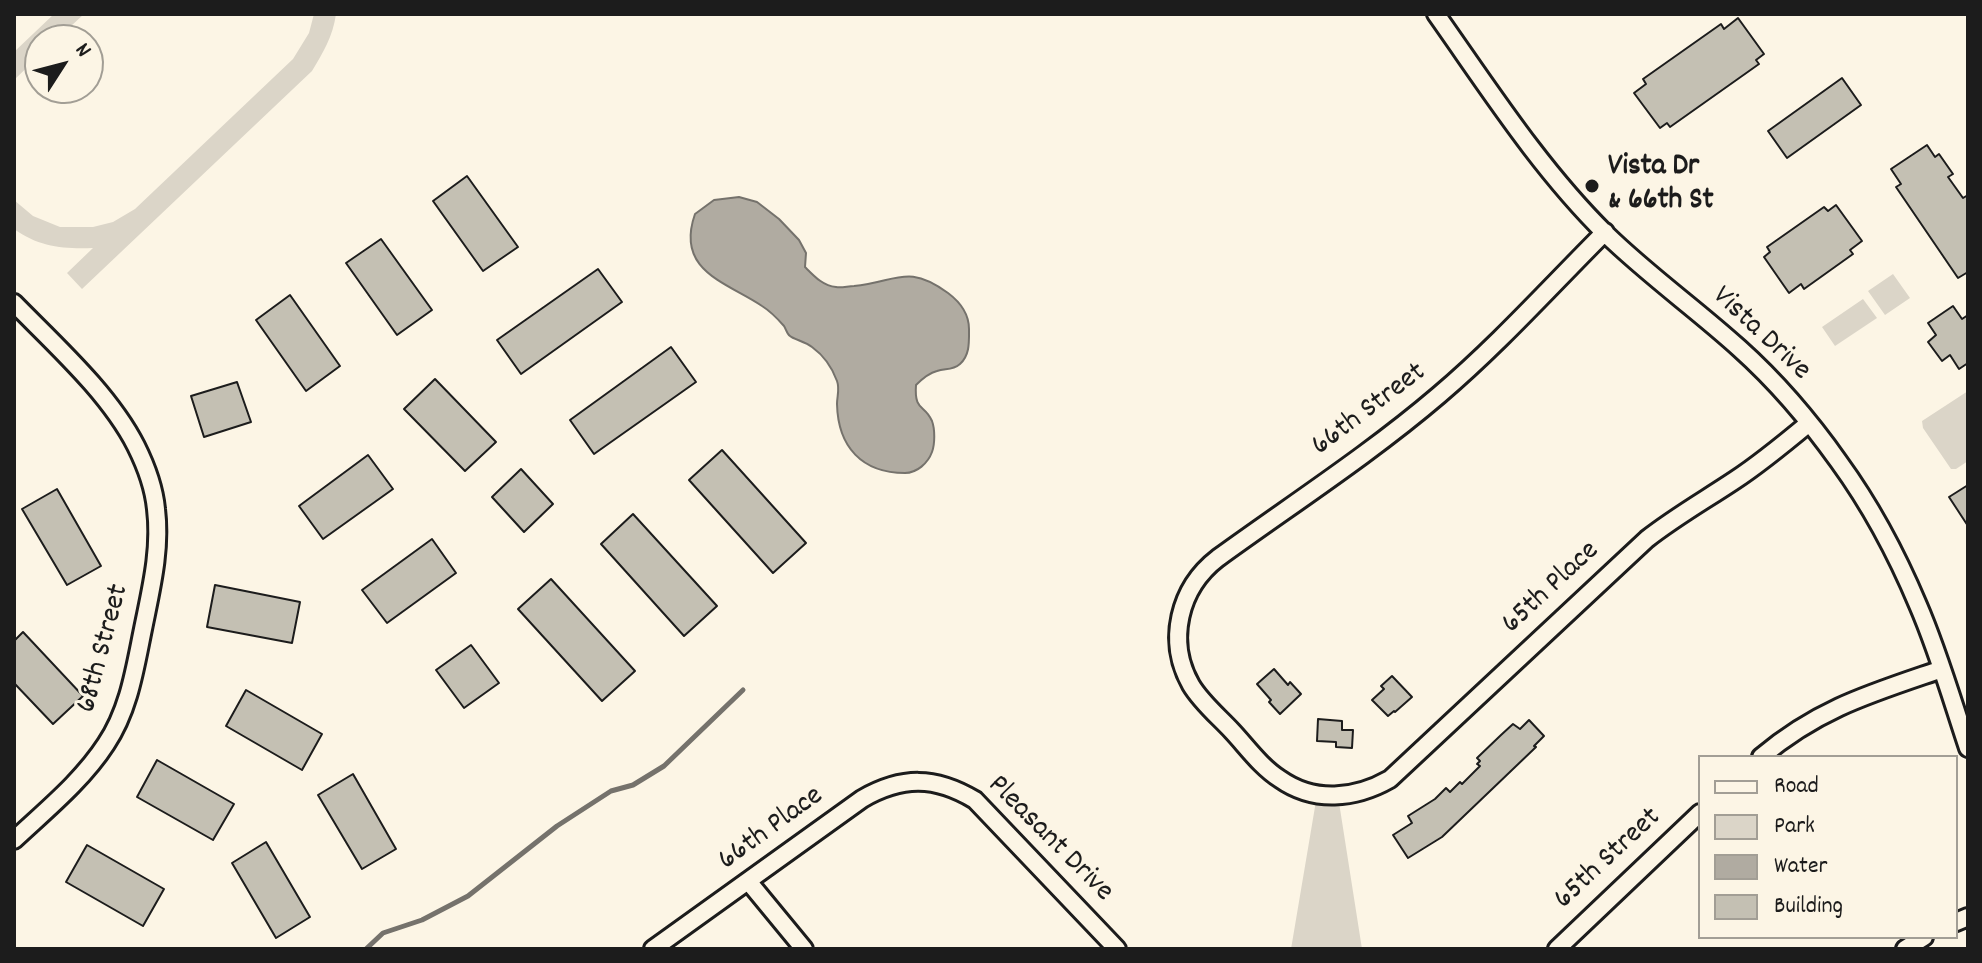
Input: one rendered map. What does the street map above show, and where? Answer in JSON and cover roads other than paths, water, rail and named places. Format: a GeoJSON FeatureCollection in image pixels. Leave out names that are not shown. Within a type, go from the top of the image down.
{"type":"FeatureCollection","features":[{"type":"Feature","properties":{"kind":"street","name":"Vista Drive"},"geometry":{"type":"LineString","coordinates":[[1436,14],[1560,184],[1634,261],[1742,350],[1809,423],[1858,490],[1892,548],[1919,606],[1968,748]]}},
{"type":"Feature","properties":{"kind":"street","name":"66th Street"},"geometry":{"type":"LineString","coordinates":[[1338,796],[1317,795],[1279,779],[1192,686],[1178,647],[1180,614],[1187,594],[1211,563],[1389,435],[1440,394],[1605,232]]}},
{"type":"Feature","properties":{"kind":"street","name":"68th Street"},"geometry":{"type":"LineString","coordinates":[[14,303],[98,391],[121,421],[146,469],[156,506],[158,530],[153,579],[121,716],[91,766],[14,840]]}},
{"type":"Feature","properties":{"kind":"street","name":"65th Place"},"geometry":{"type":"LineString","coordinates":[[1338,796],[1372,789],[1390,779],[1647,539],[1736,480],[1809,423]]}},
{"type":"Feature","properties":{"kind":"street"},"geometry":{"type":"LineString","coordinates":[[1764,755],[1807,722],[1838,706],[1942,669]]}},
{"type":"Feature","properties":{"kind":"street","name":"66th Place"},"geometry":{"type":"LineString","coordinates":[[653,949],[862,799],[898,783],[933,783]]}},
{"type":"Feature","properties":{"kind":"street","name":"Pleasant Drive"},"geometry":{"type":"LineString","coordinates":[[933,783],[958,790],[975,800],[1117,949]]}},
{"type":"Feature","properties":{"kind":"street","name":"65th Street"},"geometry":{"type":"LineString","coordinates":[[1557,949],[1698,815]]}},
{"type":"Feature","properties":{"kind":"street"},"geometry":{"type":"LineString","coordinates":[[748,881],[804,949]]}},
{"type":"Feature","properties":{"kind":"water"},"geometry":{"type":"Polygon","coordinates":[[[739,197],[757,202],[779,219],[799,240],[806,253],[805,267],[827,285],[843,287],[912,277],[934,284],[963,309],[969,329],[966,357],[954,368],[931,373],[916,385],[918,404],[929,416],[934,428],[933,449],[918,469],[909,473],[890,472],[865,463],[855,455],[838,419],[838,384],[823,358],[809,345],[789,335],[768,310],[720,281],[698,262],[692,249],[691,233],[695,214],[714,200],[739,197]]]}},
{"type":"Feature","properties":{"kind":"waterway"},"geometry":{"type":"LineString","coordinates":[[366,949],[383,933],[422,920],[468,896],[557,826],[611,791],[633,785],[664,766],[743,690]]}},
{"type":"Feature","properties":{"kind":"place","name":"Vista Dr & 66th St"},"geometry":{"type":"Point","coordinates":[1592,186]}}]}
